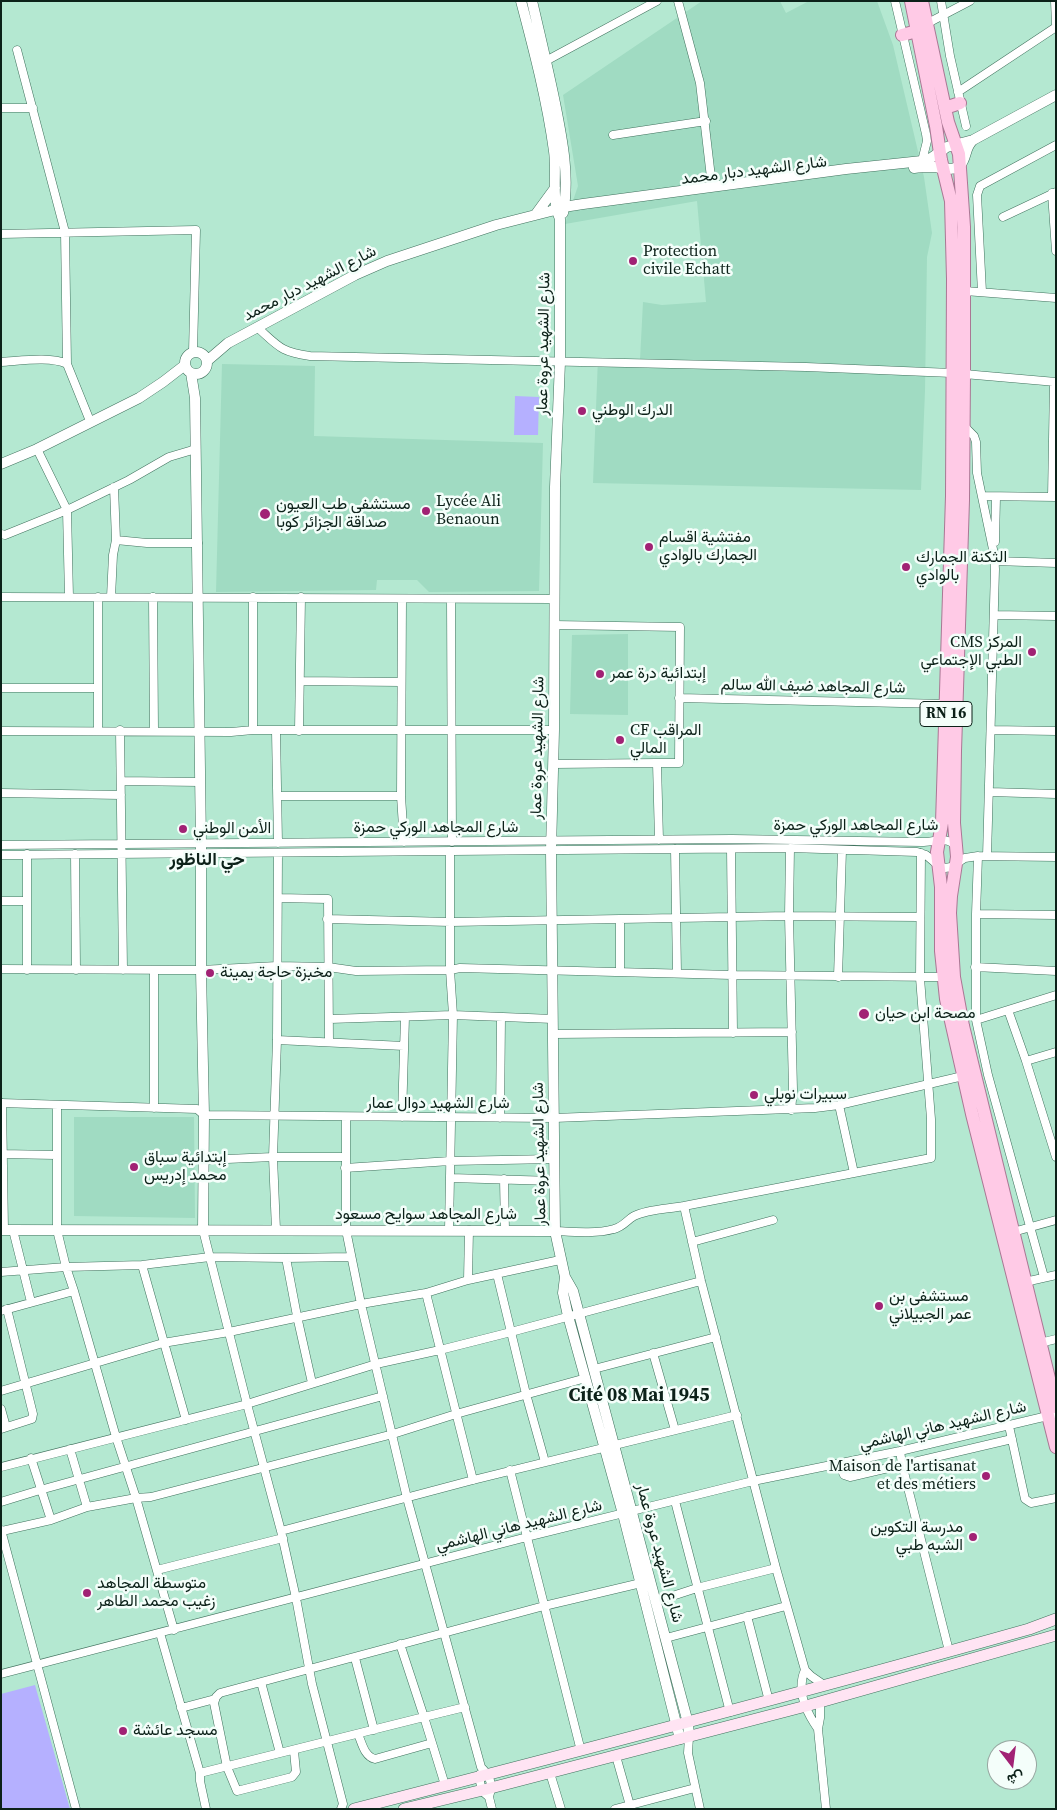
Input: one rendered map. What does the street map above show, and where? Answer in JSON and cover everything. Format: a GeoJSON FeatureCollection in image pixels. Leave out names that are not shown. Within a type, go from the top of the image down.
{"type":"FeatureCollection","features":[{"type":"Feature","properties":{"kind":"main road","name":"RN 16"},"geometry":{"type":"LineString","coordinates":[[911,1],[922,27],[956,144],[960,165],[965,291],[958,373],[952,496],[942,823],[937,852],[941,887],[942,977],[964,1076],[1053,1413],[1056,1447]]}},
{"type":"Feature","properties":{"kind":"main road","name":"RN 16"},"geometry":{"type":"LineString","coordinates":[[922,1],[923,93],[940,152],[951,201],[958,373],[963,425],[955,751],[956,864],[951,896],[951,951],[963,1026],[1040,1343],[1045,1386]]}},
{"type":"Feature","properties":{"kind":"main road"},"geometry":{"type":"LineString","coordinates":[[902,35],[922,27]]}},
{"type":"Feature","properties":{"kind":"main road"},"geometry":{"type":"LineString","coordinates":[[945,108],[959,97]]}},
{"type":"Feature","properties":{"kind":"main road"},"geometry":{"type":"LineString","coordinates":[[354,1809],[445,1786],[483,1773],[580,1751],[730,1712],[1029,1629],[1056,1619]]}},
{"type":"Feature","properties":{"kind":"main road"},"geometry":{"type":"LineString","coordinates":[[404,1809],[488,1792],[550,1773],[806,1706],[1056,1635]]}},
{"type":"Feature","properties":{"kind":"street","name":"شارع الشهيد عروة عمار"},"geometry":{"type":"LineString","coordinates":[[521,1],[542,63]]}},
{"type":"Feature","properties":{"kind":"street","name":"شارع الشهيد عروة عمار"},"geometry":{"type":"LineString","coordinates":[[532,1],[560,187],[560,362],[555,487],[554,730],[551,846],[555,1231],[565,1278],[573,1291],[580,1313],[610,1447]]}},
{"type":"Feature","properties":{"kind":"street"},"geometry":{"type":"LineString","coordinates":[[542,63],[657,1]]}},
{"type":"Feature","properties":{"kind":"street"},"geometry":{"type":"LineString","coordinates":[[678,1],[700,83],[706,121],[712,186]]}},
{"type":"Feature","properties":{"kind":"street"},"geometry":{"type":"LineString","coordinates":[[895,1],[902,35],[923,93],[927,141],[922,161]]}},
{"type":"Feature","properties":{"kind":"street"},"geometry":{"type":"LineString","coordinates":[[942,1],[966,126]]}},
{"type":"Feature","properties":{"kind":"street"},"geometry":{"type":"LineString","coordinates":[[922,27],[970,1]]}},
{"type":"Feature","properties":{"kind":"street"},"geometry":{"type":"LineString","coordinates":[[959,97],[1056,25],[1055,1]]}},
{"type":"Feature","properties":{"kind":"street"},"geometry":{"type":"LineString","coordinates":[[18,50],[65,232],[67,364],[90,421]]}},
{"type":"Feature","properties":{"kind":"street","name":"شارع الشهيد دبار محمد"},"geometry":{"type":"LineString","coordinates":[[228,344],[355,274],[387,261],[496,225],[536,214],[922,161],[931,158],[947,146],[973,140],[1056,95]]}},
{"type":"Feature","properties":{"kind":"street"},"geometry":{"type":"LineString","coordinates":[[1,108],[33,108]]}},
{"type":"Feature","properties":{"kind":"street"},"geometry":{"type":"LineString","coordinates":[[613,135],[706,121]]}},
{"type":"Feature","properties":{"kind":"street"},"geometry":{"type":"LineString","coordinates":[[960,165],[966,148],[973,140]]}},
{"type":"Feature","properties":{"kind":"street"},"geometry":{"type":"LineString","coordinates":[[982,292],[976,196],[978,189],[980,186],[1056,145]]}},
{"type":"Feature","properties":{"kind":"street","name":"شارع الشهيد دبار محمد"},"geometry":{"type":"LineString","coordinates":[[559,212],[583,204],[712,186],[881,168],[923,167],[943,169],[954,168],[960,165]]}},
{"type":"Feature","properties":{"kind":"street"},"geometry":{"type":"LineString","coordinates":[[536,214],[560,187],[583,204]]}},
{"type":"Feature","properties":{"kind":"street"},"geometry":{"type":"LineString","coordinates":[[1003,217],[1054,193],[1056,251]]}},
{"type":"Feature","properties":{"kind":"street"},"geometry":{"type":"LineString","coordinates":[[1,234],[196,230],[195,351]]}},
{"type":"Feature","properties":{"kind":"street"},"geometry":{"type":"LineString","coordinates":[[965,291],[1056,298]]}},
{"type":"Feature","properties":{"kind":"street"},"geometry":{"type":"LineString","coordinates":[[258,328],[284,351],[310,356],[806,366],[958,373],[1055,382],[1054,497],[982,496]]}},
{"type":"Feature","properties":{"kind":"street"},"geometry":{"type":"LineString","coordinates":[[228,344],[195,351],[187,355],[192,371],[196,398],[204,1115],[203,1230],[282,1534],[296,1598],[308,1669],[344,1807]]}},
{"type":"Feature","properties":{"kind":"street"},"geometry":{"type":"LineString","coordinates":[[1,464],[37,449],[122,406],[163,382],[206,368],[208,361],[228,344]]}},
{"type":"Feature","properties":{"kind":"street"},"geometry":{"type":"LineString","coordinates":[[195,351],[204,354],[208,361]]}},
{"type":"Feature","properties":{"kind":"street"},"geometry":{"type":"LineString","coordinates":[[1,362],[59,360],[67,364]]}},
{"type":"Feature","properties":{"kind":"street"},"geometry":{"type":"LineString","coordinates":[[963,425],[974,436],[976,442],[977,473],[995,558]]}},
{"type":"Feature","properties":{"kind":"street"},"geometry":{"type":"LineString","coordinates":[[37,449],[67,510],[68,597]]}},
{"type":"Feature","properties":{"kind":"street"},"geometry":{"type":"LineString","coordinates":[[1,534],[5,535],[67,510],[168,457],[196,449]]}},
{"type":"Feature","properties":{"kind":"street"},"geometry":{"type":"LineString","coordinates":[[112,597],[113,555],[116,540],[114,487]]}},
{"type":"Feature","properties":{"kind":"street"},"geometry":{"type":"LineString","coordinates":[[987,856],[992,730],[996,497]]}},
{"type":"Feature","properties":{"kind":"street"},"geometry":{"type":"LineString","coordinates":[[116,540],[147,544],[198,543]]}},
{"type":"Feature","properties":{"kind":"street"},"geometry":{"type":"LineString","coordinates":[[995,558],[1056,563]]}},
{"type":"Feature","properties":{"kind":"street"},"geometry":{"type":"LineString","coordinates":[[1,597],[554,599]]}},
{"type":"Feature","properties":{"kind":"street"},"geometry":{"type":"LineString","coordinates":[[98,597],[98,730]]}},
{"type":"Feature","properties":{"kind":"street"},"geometry":{"type":"LineString","coordinates":[[153,597],[154,731]]}},
{"type":"Feature","properties":{"kind":"street"},"geometry":{"type":"LineString","coordinates":[[253,597],[253,730]]}},
{"type":"Feature","properties":{"kind":"street"},"geometry":{"type":"LineString","coordinates":[[299,731],[301,597]]}},
{"type":"Feature","properties":{"kind":"street"},"geometry":{"type":"LineString","coordinates":[[402,599],[401,796],[404,842]]}},
{"type":"Feature","properties":{"kind":"street"},"geometry":{"type":"LineString","coordinates":[[451,599],[452,842]]}},
{"type":"Feature","properties":{"kind":"street"},"geometry":{"type":"LineString","coordinates":[[994,615],[1056,616]]}},
{"type":"Feature","properties":{"kind":"street"},"geometry":{"type":"LineString","coordinates":[[553,764],[679,763],[680,627],[554,625]]}},
{"type":"Feature","properties":{"kind":"street"},"geometry":{"type":"LineString","coordinates":[[300,681],[401,682]]}},
{"type":"Feature","properties":{"kind":"street"},"geometry":{"type":"LineString","coordinates":[[1,688],[98,688]]}},
{"type":"Feature","properties":{"kind":"street","name":"شارع المجاهد ضيف الله سالم"},"geometry":{"type":"LineString","coordinates":[[679,698],[946,704]]}},
{"type":"Feature","properties":{"kind":"street"},"geometry":{"type":"LineString","coordinates":[[120,730],[123,970]]}},
{"type":"Feature","properties":{"kind":"street"},"geometry":{"type":"LineString","coordinates":[[1,731],[554,730]]}},
{"type":"Feature","properties":{"kind":"street"},"geometry":{"type":"LineString","coordinates":[[992,730],[1056,731]]}},
{"type":"Feature","properties":{"kind":"street"},"geometry":{"type":"LineString","coordinates":[[276,731],[278,843]]}},
{"type":"Feature","properties":{"kind":"street"},"geometry":{"type":"LineString","coordinates":[[658,763],[659,840]]}},
{"type":"Feature","properties":{"kind":"street"},"geometry":{"type":"LineString","coordinates":[[121,781],[200,782]]}},
{"type":"Feature","properties":{"kind":"street"},"geometry":{"type":"LineString","coordinates":[[990,792],[1056,794]]}},
{"type":"Feature","properties":{"kind":"street"},"geometry":{"type":"LineString","coordinates":[[1,793],[121,795]]}},
{"type":"Feature","properties":{"kind":"street"},"geometry":{"type":"LineString","coordinates":[[278,796],[401,796]]}},
{"type":"Feature","properties":{"kind":"street","name":"شارع المجاهد الوركي حمزة"},"geometry":{"type":"LineString","coordinates":[[1,845],[122,845],[278,854],[450,852],[659,840],[922,842],[948,840],[956,844],[968,858]]}},
{"type":"Feature","properties":{"kind":"street","name":"شارع المجاهد الوركي حمزة"},"geometry":{"type":"LineString","coordinates":[[1,855],[122,854],[278,843],[452,842],[675,850],[790,848],[913,851],[921,853],[939,866]]}},
{"type":"Feature","properties":{"kind":"street"},"geometry":{"type":"LineString","coordinates":[[731,848],[733,1033]]}},
{"type":"Feature","properties":{"kind":"street"},"geometry":{"type":"LineString","coordinates":[[790,848],[789,916],[793,1090],[791,1110]]}},
{"type":"Feature","properties":{"kind":"street"},"geometry":{"type":"LineString","coordinates":[[675,850],[677,973]]}},
{"type":"Feature","properties":{"kind":"street"},"geometry":{"type":"LineString","coordinates":[[838,977],[842,850]]}},
{"type":"Feature","properties":{"kind":"street"},"geometry":{"type":"LineString","coordinates":[[449,1230],[453,1015],[450,970],[450,852]]}},
{"type":"Feature","properties":{"kind":"street"},"geometry":{"type":"LineString","coordinates":[[921,853],[920,978],[928,1085]]}},
{"type":"Feature","properties":{"kind":"street"},"geometry":{"type":"LineString","coordinates":[[27,854],[27,970]]}},
{"type":"Feature","properties":{"kind":"street"},"geometry":{"type":"LineString","coordinates":[[75,854],[76,970]]}},
{"type":"Feature","properties":{"kind":"street"},"geometry":{"type":"LineString","coordinates":[[276,1230],[273,1157],[277,1040],[278,854]]}},
{"type":"Feature","properties":{"kind":"street"},"geometry":{"type":"LineString","coordinates":[[978,856],[975,968],[976,1020],[988,1075],[1044,1277]]}},
{"type":"Feature","properties":{"kind":"street"},"geometry":{"type":"LineString","coordinates":[[939,866],[948,868],[968,858],[978,856],[1056,858]]}},
{"type":"Feature","properties":{"kind":"street"},"geometry":{"type":"LineString","coordinates":[[278,898],[328,899],[329,1042]]}},
{"type":"Feature","properties":{"kind":"street"},"geometry":{"type":"LineString","coordinates":[[1,901],[27,901]]}},
{"type":"Feature","properties":{"kind":"street"},"geometry":{"type":"LineString","coordinates":[[976,914],[1056,915]]}},
{"type":"Feature","properties":{"kind":"street"},"geometry":{"type":"LineString","coordinates":[[327,919],[450,922],[789,916],[919,917]]}},
{"type":"Feature","properties":{"kind":"street"},"geometry":{"type":"LineString","coordinates":[[620,920],[620,972]]}},
{"type":"Feature","properties":{"kind":"street"},"geometry":{"type":"LineString","coordinates":[[1,969],[201,970],[277,966],[328,967],[356,971],[450,970],[460,968],[838,977],[942,977]]}},
{"type":"Feature","properties":{"kind":"street"},"geometry":{"type":"LineString","coordinates":[[975,968],[1056,971]]}},
{"type":"Feature","properties":{"kind":"street"},"geometry":{"type":"LineString","coordinates":[[154,970],[154,1108]]}},
{"type":"Feature","properties":{"kind":"street"},"geometry":{"type":"LineString","coordinates":[[976,1020],[1056,995]]}},
{"type":"Feature","properties":{"kind":"street"},"geometry":{"type":"LineString","coordinates":[[1008,1010],[1056,1157]]}},
{"type":"Feature","properties":{"kind":"street"},"geometry":{"type":"LineString","coordinates":[[330,1019],[453,1015],[553,1018]]}},
{"type":"Feature","properties":{"kind":"street"},"geometry":{"type":"LineString","coordinates":[[402,1117],[405,1017]]}},
{"type":"Feature","properties":{"kind":"street"},"geometry":{"type":"LineString","coordinates":[[500,1118],[501,1017]]}},
{"type":"Feature","properties":{"kind":"street"},"geometry":{"type":"LineString","coordinates":[[553,1034],[792,1032]]}},
{"type":"Feature","properties":{"kind":"street"},"geometry":{"type":"LineString","coordinates":[[277,1040],[404,1046]]}},
{"type":"Feature","properties":{"kind":"street"},"geometry":{"type":"LineString","coordinates":[[1026,1061],[1056,1052]]}},
{"type":"Feature","properties":{"kind":"street","name":"شارع الشهيد دوال عمار"},"geometry":{"type":"LineString","coordinates":[[2,1103],[197,1109],[204,1115],[554,1118],[791,1110],[839,1105],[964,1076]]}},
{"type":"Feature","properties":{"kind":"street","name":"شارع المجاهد سوايح مسعود"},"geometry":{"type":"LineString","coordinates":[[6,1230],[614,1230],[633,1216],[643,1213],[931,1158],[931,1119],[928,1085]]}},
{"type":"Feature","properties":{"kind":"street"},"geometry":{"type":"LineString","coordinates":[[2,1103],[2,1154],[6,1230],[22,1270],[31,1302]]}},
{"type":"Feature","properties":{"kind":"street"},"geometry":{"type":"LineString","coordinates":[[57,1104],[57,1230],[116,1438],[136,1498],[174,1630]]}},
{"type":"Feature","properties":{"kind":"street"},"geometry":{"type":"LineString","coordinates":[[839,1105],[854,1173]]}},
{"type":"Feature","properties":{"kind":"street"},"geometry":{"type":"LineString","coordinates":[[346,1117],[346,1230],[360,1304],[424,1565],[445,1633],[492,1809]]}},
{"type":"Feature","properties":{"kind":"street"},"geometry":{"type":"LineString","coordinates":[[2,1154],[56,1155]]}},
{"type":"Feature","properties":{"kind":"street"},"geometry":{"type":"LineString","coordinates":[[204,1160],[273,1157],[345,1157]]}},
{"type":"Feature","properties":{"kind":"street"},"geometry":{"type":"LineString","coordinates":[[345,1168],[450,1160],[554,1159]]}},
{"type":"Feature","properties":{"kind":"street"},"geometry":{"type":"LineString","coordinates":[[450,1178],[554,1181]]}},
{"type":"Feature","properties":{"kind":"street"},"geometry":{"type":"LineString","coordinates":[[504,1179],[505,1230]]}},
{"type":"Feature","properties":{"kind":"street"},"geometry":{"type":"LineString","coordinates":[[684,1206],[701,1281],[786,1606],[806,1670],[824,1685]]}},
{"type":"Feature","properties":{"kind":"street"},"geometry":{"type":"LineString","coordinates":[[692,1242],[773,1220]]}},
{"type":"Feature","properties":{"kind":"street"},"geometry":{"type":"LineString","coordinates":[[1013,1232],[1056,1220]]}},
{"type":"Feature","properties":{"kind":"street"},"geometry":{"type":"LineString","coordinates":[[468,1280],[469,1230]]}},
{"type":"Feature","properties":{"kind":"street"},"geometry":{"type":"LineString","coordinates":[[1,1272],[66,1267],[142,1265],[210,1257],[351,1257]]}},
{"type":"Feature","properties":{"kind":"street"},"geometry":{"type":"LineString","coordinates":[[286,1258],[296,1316],[312,1383]]}},
{"type":"Feature","properties":{"kind":"street"},"geometry":{"type":"LineString","coordinates":[[1,1391],[163,1343],[230,1332],[296,1316],[426,1293],[468,1280],[560,1260]]}},
{"type":"Feature","properties":{"kind":"street"},"geometry":{"type":"LineString","coordinates":[[142,1265],[186,1420]]}},
{"type":"Feature","properties":{"kind":"street"},"geometry":{"type":"LineString","coordinates":[[496,1274],[545,1462]]}},
{"type":"Feature","properties":{"kind":"street"},"geometry":{"type":"LineString","coordinates":[[1025,1282],[1056,1275]]}},
{"type":"Feature","properties":{"kind":"street","name":"شارع الشهيد عروة عمار"},"geometry":{"type":"LineString","coordinates":[[565,1278],[562,1293],[568,1316],[657,1601],[688,1723],[685,1738]]}},
{"type":"Feature","properties":{"kind":"street"},"geometry":{"type":"LineString","coordinates":[[1,1466],[247,1404],[376,1364],[440,1350],[701,1281]]}},
{"type":"Feature","properties":{"kind":"street"},"geometry":{"type":"LineString","coordinates":[[1,1409],[4,1428],[32,1419],[33,1414],[26,1384],[4,1310],[74,1291]]}},
{"type":"Feature","properties":{"kind":"street"},"geometry":{"type":"LineString","coordinates":[[426,1293],[473,1480]]}},
{"type":"Feature","properties":{"kind":"street"},"geometry":{"type":"LineString","coordinates":[[594,1369],[716,1337]]}},
{"type":"Feature","properties":{"kind":"street"},"geometry":{"type":"LineString","coordinates":[[1040,1343],[1056,1339]]}},
{"type":"Feature","properties":{"kind":"street"},"geometry":{"type":"LineString","coordinates":[[653,1354],[675,1430]]}},
{"type":"Feature","properties":{"kind":"street"},"geometry":{"type":"LineString","coordinates":[[76,1809],[1,1530],[51,1520],[87,1507],[151,1497],[264,1468],[393,1434],[456,1414],[586,1378]]}},
{"type":"Feature","properties":{"kind":"street"},"geometry":{"type":"LineString","coordinates":[[1,1502],[383,1396]]}},
{"type":"Feature","properties":{"kind":"street","name":"شارع الشهيد هاني الهاشمي"},"geometry":{"type":"LineString","coordinates":[[1,1674],[527,1537],[753,1481],[900,1451],[1008,1426],[1053,1413]]}},
{"type":"Feature","properties":{"kind":"street"},"geometry":{"type":"LineString","coordinates":[[156,1570],[510,1470],[737,1415]]}},
{"type":"Feature","properties":{"kind":"street"},"geometry":{"type":"LineString","coordinates":[[1008,1426],[1025,1499],[1031,1503],[1056,1498]]}},
{"type":"Feature","properties":{"kind":"street"},"geometry":{"type":"LineString","coordinates":[[839,1464],[844,1475],[850,1477],[1012,1439]]}},
{"type":"Feature","properties":{"kind":"street"},"geometry":{"type":"LineString","coordinates":[[70,1449],[87,1507]]}},
{"type":"Feature","properties":{"kind":"street"},"geometry":{"type":"LineString","coordinates":[[900,1451],[949,1651]]}},
{"type":"Feature","properties":{"kind":"street"},"geometry":{"type":"LineString","coordinates":[[32,1458],[40,1490],[51,1520]]}},
{"type":"Feature","properties":{"kind":"street"},"geometry":{"type":"LineString","coordinates":[[510,1470],[580,1751]]}},
{"type":"Feature","properties":{"kind":"street"},"geometry":{"type":"LineString","coordinates":[[674,1501],[730,1712]]}},
{"type":"Feature","properties":{"kind":"street","name":"شارع الشهيد عروة عمار"},"geometry":{"type":"LineString","coordinates":[[628,1512],[641,1583],[677,1726],[685,1738],[700,1809]]}},
{"type":"Feature","properties":{"kind":"street"},"geometry":{"type":"LineString","coordinates":[[657,1601],[697,1588],[776,1568]]}},
{"type":"Feature","properties":{"kind":"street"},"geometry":{"type":"LineString","coordinates":[[181,1708],[215,1699],[220,1693],[355,1658],[400,1644],[544,1606],[641,1583]]}},
{"type":"Feature","properties":{"kind":"street"},"geometry":{"type":"LineString","coordinates":[[666,1638],[786,1606]]}},
{"type":"Feature","properties":{"kind":"street"},"geometry":{"type":"LineString","coordinates":[[747,1616],[769,1701]]}},
{"type":"Feature","properties":{"kind":"street"},"geometry":{"type":"LineString","coordinates":[[160,1633],[200,1773],[206,1809]]}},
{"type":"Feature","properties":{"kind":"street"},"geometry":{"type":"LineString","coordinates":[[400,1644],[445,1786]]}},
{"type":"Feature","properties":{"kind":"street"},"geometry":{"type":"LineString","coordinates":[[355,1658],[374,1730]]}},
{"type":"Feature","properties":{"kind":"street"},"geometry":{"type":"LineString","coordinates":[[806,1670],[802,1682],[802,1691],[806,1706],[818,1729]]}},
{"type":"Feature","properties":{"kind":"street"},"geometry":{"type":"LineString","coordinates":[[261,1682],[280,1753]]}},
{"type":"Feature","properties":{"kind":"street"},"geometry":{"type":"LineString","coordinates":[[215,1699],[227,1767],[237,1791],[294,1776],[296,1772],[294,1751]]}},
{"type":"Feature","properties":{"kind":"street"},"geometry":{"type":"LineString","coordinates":[[820,1702],[818,1729],[826,1809]]}},
{"type":"Feature","properties":{"kind":"street"},"geometry":{"type":"LineString","coordinates":[[200,1773],[465,1707]]}},
{"type":"Feature","properties":{"kind":"street"},"geometry":{"type":"LineString","coordinates":[[358,1734],[366,1752],[371,1758],[375,1759],[432,1743]]}},
{"type":"Feature","properties":{"kind":"street"},"geometry":{"type":"LineString","coordinates":[[616,1756],[630,1807]]}},
{"type":"Feature","properties":{"kind":"street"},"geometry":{"type":"LineString","coordinates":[[550,1773],[561,1809]]}},
{"type":"Feature","properties":{"kind":"street"},"geometry":{"type":"LineString","coordinates":[[615,1809],[630,1807],[695,1788]]}},
{"type":"Feature","properties":{"kind":"shaded area"},"geometry":{"type":"Polygon","coordinates":[[[702,1],[780,1],[786,13],[809,1],[877,1],[893,45],[924,177],[932,233],[927,257],[921,490],[593,483],[598,358],[640,360],[643,302],[662,305],[706,302],[697,201],[565,224],[578,186],[563,95],[702,1]]]}},
{"type":"Feature","properties":{"kind":"shaded area","name":"Lycée Ali Benaoun"},"geometry":{"type":"Polygon","coordinates":[[[222,364],[315,366],[314,436],[543,443],[539,591],[429,592],[417,580],[377,580],[376,590],[216,592],[222,364]]]}},
{"type":"Feature","properties":{"kind":"shaded area"},"geometry":{"type":"Polygon","coordinates":[[[515,396],[539,397],[538,435],[514,435],[515,396]]]}},
{"type":"Feature","properties":{"kind":"shaded area","name":"إبتدائية درة عمر"},"geometry":{"type":"Polygon","coordinates":[[[628,634],[628,715],[570,714],[572,635],[628,634]]]}},
{"type":"Feature","properties":{"kind":"shaded area","name":"إبتدائية سباق محمد إدريس"},"geometry":{"type":"Polygon","coordinates":[[[74,1117],[194,1117],[195,1218],[74,1216],[74,1117]]]}},
{"type":"Feature","properties":{"kind":"shaded area"},"geometry":{"type":"Polygon","coordinates":[[[35,1685],[70,1809],[1,1809],[1,1694],[35,1685]]]}},
{"type":"Feature","properties":{"kind":"place","name":"Protection civile Echatt"},"geometry":{"type":"Point","coordinates":[633,261]}},
{"type":"Feature","properties":{"kind":"place","name":"الدرك الوطني"},"geometry":{"type":"Point","coordinates":[582,411]}},
{"type":"Feature","properties":{"kind":"place","name":"Lycée Ali Benaoun"},"geometry":{"type":"Point","coordinates":[426,511]}},
{"type":"Feature","properties":{"kind":"place","name":"مستشفى طب العيون صداقة الجزائر كوبا"},"geometry":{"type":"Point","coordinates":[265,514]}},
{"type":"Feature","properties":{"kind":"place","name":"مفتشية اقسام الجمارك بالوادي"},"geometry":{"type":"Point","coordinates":[649,547]}},
{"type":"Feature","properties":{"kind":"place","name":"الثكنة الجمارك بالوادي"},"geometry":{"type":"Point","coordinates":[906,567]}},
{"type":"Feature","properties":{"kind":"place","name":"CMS المركز الطبي الإجتماعي"},"geometry":{"type":"Point","coordinates":[1032,652]}},
{"type":"Feature","properties":{"kind":"place","name":"إبتدائية درة عمر"},"geometry":{"type":"Point","coordinates":[600,674]}},
{"type":"Feature","properties":{"kind":"place","name":"CF المراقب المالي"},"geometry":{"type":"Point","coordinates":[620,740]}},
{"type":"Feature","properties":{"kind":"place","name":"الأمن الوطني"},"geometry":{"type":"Point","coordinates":[183,829]}},
{"type":"Feature","properties":{"kind":"place","name":"مخبزة حاجة يمينة"},"geometry":{"type":"Point","coordinates":[210,973]}},
{"type":"Feature","properties":{"kind":"place","name":"مصحة ابن حيان"},"geometry":{"type":"Point","coordinates":[864,1014]}},
{"type":"Feature","properties":{"kind":"place","name":"سبيرات نوبلي"},"geometry":{"type":"Point","coordinates":[754,1095]}},
{"type":"Feature","properties":{"kind":"place","name":"إبتدائية سباق محمد إدريس"},"geometry":{"type":"Point","coordinates":[134,1167]}},
{"type":"Feature","properties":{"kind":"place","name":"مستشفى بن عمر الجبيلاني"},"geometry":{"type":"Point","coordinates":[879,1306]}},
{"type":"Feature","properties":{"kind":"place","name":"Maison de l'artisanat et des métiers"},"geometry":{"type":"Point","coordinates":[986,1476]}},
{"type":"Feature","properties":{"kind":"place","name":"مدرسة التكوين الشبه طبي"},"geometry":{"type":"Point","coordinates":[973,1537]}},
{"type":"Feature","properties":{"kind":"place","name":"متوسطة المجاهد زغيب محمد الطاهر"},"geometry":{"type":"Point","coordinates":[87,1593]}},
{"type":"Feature","properties":{"kind":"place","name":"مسجد عائشة"},"geometry":{"type":"Point","coordinates":[123,1731]}},
{"type":"Feature","properties":{"kind":"district","name":"حي الناظور"},"geometry":{"type":"Point","coordinates":[207,860]}},
{"type":"Feature","properties":{"kind":"district","name":"Cité 08 Mai 1945"},"geometry":{"type":"Point","coordinates":[639,1396]}}]}
